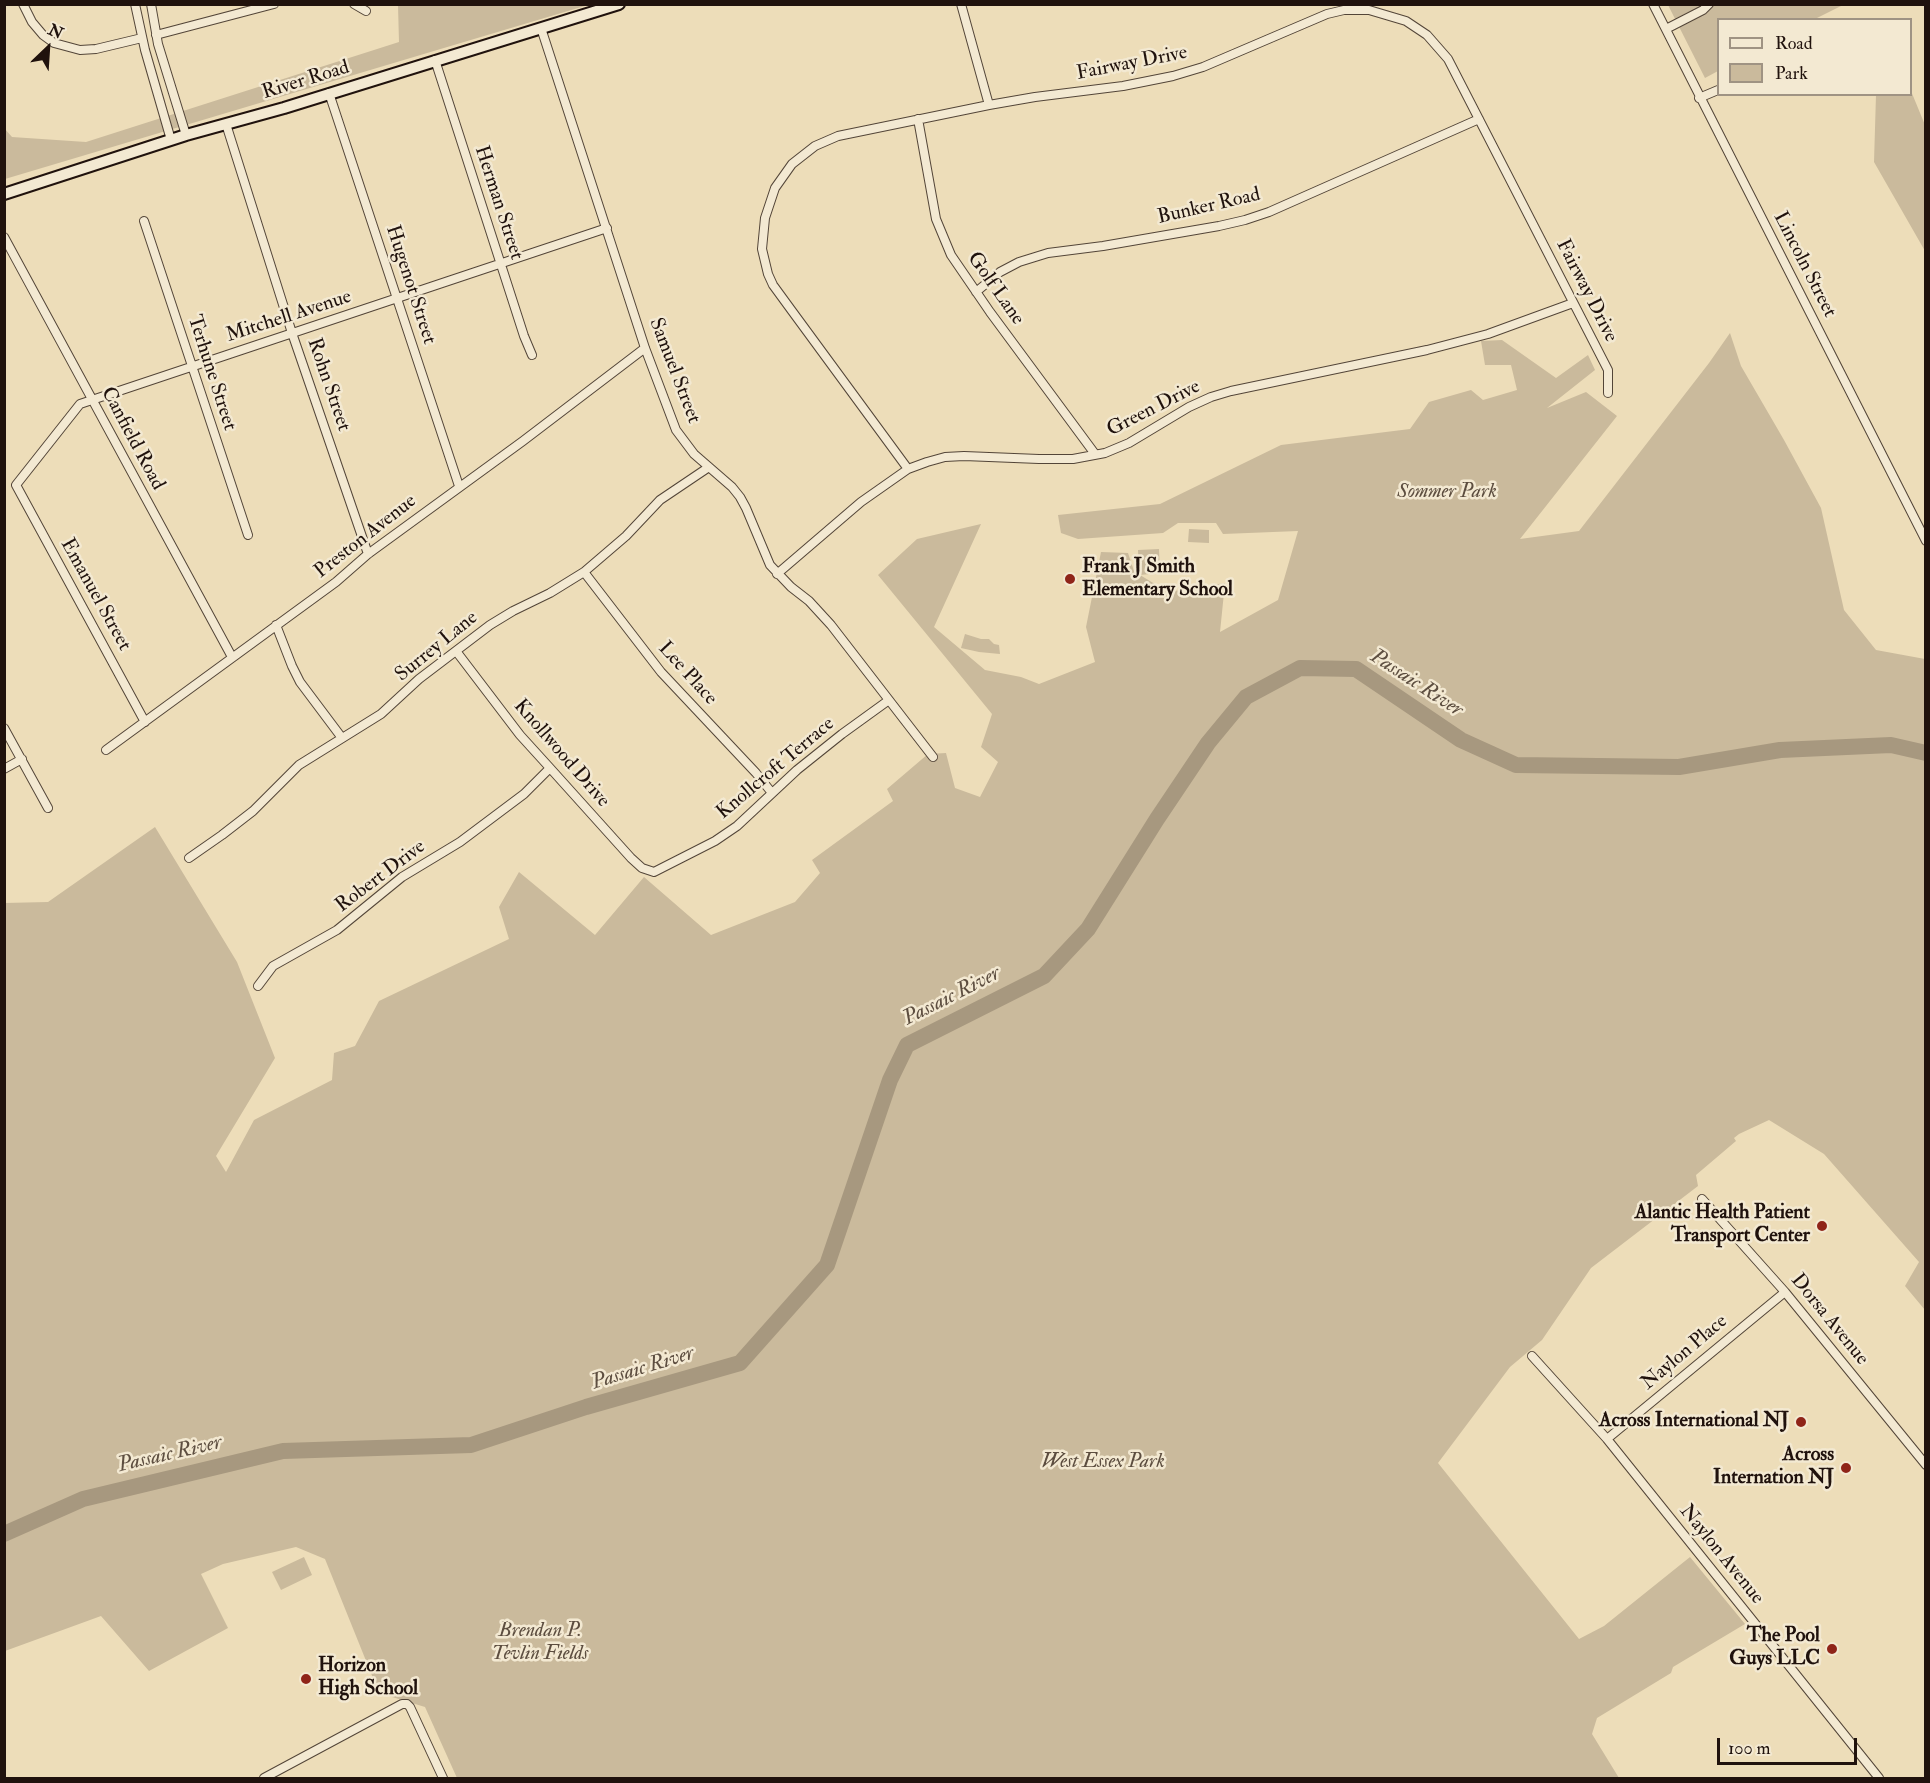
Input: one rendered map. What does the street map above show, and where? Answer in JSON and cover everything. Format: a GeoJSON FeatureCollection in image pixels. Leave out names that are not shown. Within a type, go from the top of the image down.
{"type":"FeatureCollection","features":[{"type":"Feature","properties":{"kind":"street"},"geometry":{"type":"LineString","coordinates":[[22,4],[43,36],[54,43],[80,50],[96,49],[142,39]]}},
{"type":"Feature","properties":{"kind":"street"},"geometry":{"type":"LineString","coordinates":[[135,4],[142,39],[171,140]]}},
{"type":"Feature","properties":{"kind":"street"},"geometry":{"type":"LineString","coordinates":[[151,4],[156,35],[186,135]]}},
{"type":"Feature","properties":{"kind":"street"},"geometry":{"type":"LineString","coordinates":[[156,35],[274,4]]}},
{"type":"Feature","properties":{"kind":"street"},"geometry":{"type":"LineString","coordinates":[[354,4],[366,11]]}},
{"type":"Feature","properties":{"kind":"street","name":"River Road"},"geometry":{"type":"LineString","coordinates":[[4,194],[186,135],[619,4]]}},
{"type":"Feature","properties":{"kind":"street"},"geometry":{"type":"LineString","coordinates":[[961,4],[988,105]]}},
{"type":"Feature","properties":{"kind":"street","name":"Lincoln Street"},"geometry":{"type":"LineString","coordinates":[[1653,4],[1926,541]]}},
{"type":"Feature","properties":{"kind":"street"},"geometry":{"type":"LineString","coordinates":[[1666,29],[1703,10],[1709,4]]}},
{"type":"Feature","properties":{"kind":"street","name":"Fairway Drive"},"geometry":{"type":"LineString","coordinates":[[908,469],[774,285],[764,262],[762,236],[768,208],[775,188],[792,165],[804,153],[838,136],[988,105],[1123,86],[1173,76],[1203,67],[1327,14],[1357,9],[1385,13],[1406,21],[1427,35],[1448,59],[1608,370],[1608,393]]}},
{"type":"Feature","properties":{"kind":"street","name":"Samuel Street"},"geometry":{"type":"LineString","coordinates":[[541,28],[645,348],[676,430],[694,454],[740,497],[762,549],[777,574],[809,601],[831,625],[933,757]]}},
{"type":"Feature","properties":{"kind":"street","name":"Herman Street"},"geometry":{"type":"LineString","coordinates":[[435,60],[532,355]]}},
{"type":"Feature","properties":{"kind":"street"},"geometry":{"type":"LineString","coordinates":[[1699,98],[1717,91]]}},
{"type":"Feature","properties":{"kind":"street","name":"Hugenot Street"},"geometry":{"type":"LineString","coordinates":[[329,93],[459,486]]}},
{"type":"Feature","properties":{"kind":"street","name":"Golf Lane"},"geometry":{"type":"LineString","coordinates":[[918,119],[939,228],[951,255],[1095,454]]}},
{"type":"Feature","properties":{"kind":"street","name":"Bunker Road"},"geometry":{"type":"LineString","coordinates":[[976,292],[1000,272],[1019,262],[1048,253],[1219,226],[1269,212],[1479,119]]}},
{"type":"Feature","properties":{"kind":"street","name":"Rohn Street"},"geometry":{"type":"LineString","coordinates":[[226,124],[292,333],[368,554]]}},
{"type":"Feature","properties":{"kind":"street","name":"Terhune Street"},"geometry":{"type":"LineString","coordinates":[[144,220],[248,535]]}},
{"type":"Feature","properties":{"kind":"street","name":"Mitchell Avenue"},"geometry":{"type":"LineString","coordinates":[[16,485],[80,404],[607,228]]}},
{"type":"Feature","properties":{"kind":"street","name":"Canfield Road"},"geometry":{"type":"LineString","coordinates":[[4,237],[232,657]]}},
{"type":"Feature","properties":{"kind":"street","name":"Green Drive"},"geometry":{"type":"LineString","coordinates":[[777,574],[861,502],[908,469],[945,457],[1073,459],[1095,454],[1129,443],[1189,407],[1211,397],[1427,350],[1488,334],[1573,303]]}},
{"type":"Feature","properties":{"kind":"street","name":"Preston Avenue"},"geometry":{"type":"LineString","coordinates":[[106,750],[336,582],[368,554],[523,441],[645,348]]}},
{"type":"Feature","properties":{"kind":"street","name":"Surrey Lane"},"geometry":{"type":"LineString","coordinates":[[189,858],[253,811],[299,765],[381,714],[419,679],[490,625],[584,572],[626,536],[660,500],[708,467]]}},
{"type":"Feature","properties":{"kind":"street","name":"Emanuel Street"},"geometry":{"type":"LineString","coordinates":[[16,485],[145,722]]}},
{"type":"Feature","properties":{"kind":"street","name":"Lee Place"},"geometry":{"type":"LineString","coordinates":[[584,572],[661,672],[772,793]]}},
{"type":"Feature","properties":{"kind":"street"},"geometry":{"type":"LineString","coordinates":[[276,625],[291,666],[300,682],[342,738]]}},
{"type":"Feature","properties":{"kind":"street","name":"Knollwood Drive"},"geometry":{"type":"LineString","coordinates":[[456,651],[520,735],[632,858],[642,868],[649,871]]}},
{"type":"Feature","properties":{"kind":"street","name":"Knollcroft Terrace"},"geometry":{"type":"LineString","coordinates":[[649,871],[654,872],[715,841],[737,826],[822,749],[889,700]]}},
{"type":"Feature","properties":{"kind":"street"},"geometry":{"type":"LineString","coordinates":[[4,728],[48,808]]}},
{"type":"Feature","properties":{"kind":"street"},"geometry":{"type":"LineString","coordinates":[[4,769],[22,759]]}},
{"type":"Feature","properties":{"kind":"street","name":"Robert Drive"},"geometry":{"type":"LineString","coordinates":[[258,986],[273,966],[337,930],[402,877],[460,842],[524,794],[549,768]]}},
{"type":"Feature","properties":{"kind":"street","name":"Dorsa Avenue"},"geometry":{"type":"LineString","coordinates":[[1702,1199],[1785,1292],[1926,1466]]}},
{"type":"Feature","properties":{"kind":"street","name":"Naylon Place"},"geometry":{"type":"LineString","coordinates":[[1607,1439],[1785,1292]]}},
{"type":"Feature","properties":{"kind":"street","name":"Naylon Avenue"},"geometry":{"type":"LineString","coordinates":[[1532,1356],[1607,1439],[1879,1779]]}},
{"type":"Feature","properties":{"kind":"street"},"geometry":{"type":"LineString","coordinates":[[264,1779],[402,1704],[410,1707],[443,1779]]}},
{"type":"Feature","properties":{"kind":"green space"},"geometry":{"type":"Polygon","coordinates":[[[398,5],[588,5],[5,179],[4,128],[12,137],[86,142],[399,42],[398,5]]]}},
{"type":"Feature","properties":{"kind":"green space"},"geometry":{"type":"Polygon","coordinates":[[[1668,5],[1843,5],[1817,18],[1717,18],[1717,72],[1705,78],[1668,5]]]}},
{"type":"Feature","properties":{"kind":"green space"},"geometry":{"type":"Polygon","coordinates":[[[1912,93],[1925,125],[1925,251],[1874,162],[1876,96],[1912,96],[1912,93]]]}},
{"type":"Feature","properties":{"kind":"green space"},"geometry":{"type":"Polygon","coordinates":[[[1730,333],[1741,366],[1821,508],[1844,610],[1876,650],[1925,659],[1925,1310],[1905,1286],[1919,1262],[1824,1154],[1769,1120],[1734,1138],[1736,1141],[1696,1175],[1698,1186],[1591,1268],[1542,1340],[1510,1367],[1438,1463],[1579,1639],[1604,1626],[1690,1557],[1745,1624],[1673,1667],[1671,1673],[1597,1718],[1592,1734],[1619,1778],[457,1778],[425,1707],[379,1693],[325,1559],[296,1547],[223,1564],[201,1574],[228,1628],[149,1671],[101,1616],[5,1651],[4,903],[48,902],[155,827],[237,962],[275,1058],[216,1156],[226,1172],[254,1120],[332,1080],[334,1053],[355,1046],[379,1001],[509,939],[499,907],[519,872],[595,935],[644,877],[711,935],[795,902],[820,873],[812,860],[893,801],[887,789],[928,754],[946,753],[955,788],[980,797],[998,762],[981,747],[992,714],[878,575],[917,539],[981,524],[934,627],[985,670],[1021,677],[1039,684],[1095,662],[1086,627],[1101,552],[1128,553],[1134,571],[1139,574],[1138,550],[1159,549],[1160,573],[1140,575],[1168,592],[1225,583],[1220,632],[1278,600],[1298,531],[1223,534],[1216,523],[1178,523],[1163,533],[1078,539],[1061,533],[1058,515],[1160,504],[1281,445],[1410,429],[1429,402],[1471,390],[1483,400],[1517,390],[1511,365],[1485,365],[1481,341],[1502,340],[1556,378],[1588,355],[1595,370],[1547,408],[1586,392],[1617,416],[1520,539],[1579,531],[1730,333]]]}},
{"type":"Feature","properties":{"kind":"green space"},"geometry":{"type":"Polygon","coordinates":[[[1189,529],[1209,530],[1209,543],[1188,542],[1189,529]]]}},
{"type":"Feature","properties":{"kind":"green space"},"geometry":{"type":"Polygon","coordinates":[[[965,634],[989,639],[999,645],[1000,654],[961,648],[965,634]]]}},
{"type":"Feature","properties":{"kind":"green space"},"geometry":{"type":"Polygon","coordinates":[[[304,1557],[312,1575],[281,1590],[272,1572],[304,1557]]]}},
{"type":"Feature","properties":{"kind":"waterway","name":"Passaic River"},"geometry":{"type":"LineString","coordinates":[[4,1534],[83,1499],[283,1451],[471,1445],[586,1407],[740,1363],[827,1265],[890,1080],[907,1045],[1044,976],[1088,929],[1208,743],[1246,697],[1300,668],[1356,669],[1461,740],[1516,765],[1679,767],[1780,750],[1891,745],[1926,753]]}},
{"type":"Feature","properties":{"kind":"place","name":"Frank J Smith Elementary School"},"geometry":{"type":"Point","coordinates":[1070,579]}},
{"type":"Feature","properties":{"kind":"place","name":"Alantic Health Patient Transport Center"},"geometry":{"type":"Point","coordinates":[1822,1226]}},
{"type":"Feature","properties":{"kind":"place","name":"Across International NJ"},"geometry":{"type":"Point","coordinates":[1801,1422]}},
{"type":"Feature","properties":{"kind":"place","name":"Across Internation NJ"},"geometry":{"type":"Point","coordinates":[1846,1468]}},
{"type":"Feature","properties":{"kind":"place","name":"The Pool Guys LLC"},"geometry":{"type":"Point","coordinates":[1832,1649]}},
{"type":"Feature","properties":{"kind":"place","name":"Horizon High School"},"geometry":{"type":"Point","coordinates":[306,1679]}},
{"type":"Feature","properties":{"kind":"park label","name":"Sommer Park"},"geometry":{"type":"Point","coordinates":[1447,493]}},
{"type":"Feature","properties":{"kind":"park label","name":"West Essex Park"},"geometry":{"type":"Point","coordinates":[1103,1463]}},
{"type":"Feature","properties":{"kind":"park label","name":"Brendan P. Tevlin Fields"},"geometry":{"type":"Point","coordinates":[540,1644]}}]}
